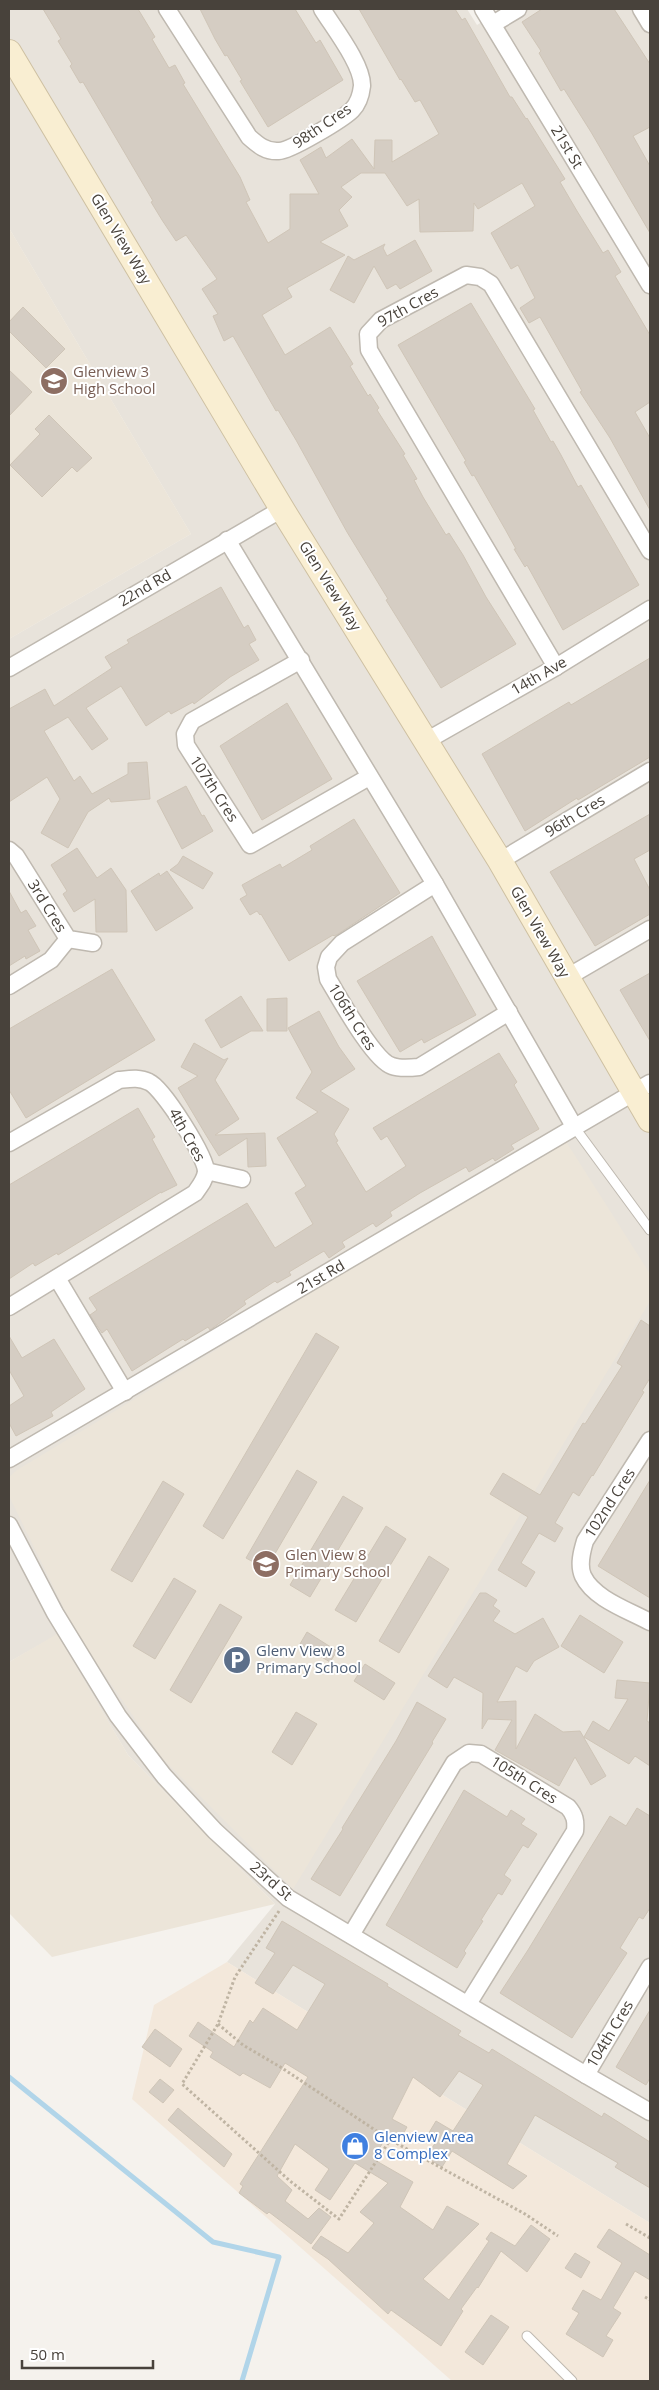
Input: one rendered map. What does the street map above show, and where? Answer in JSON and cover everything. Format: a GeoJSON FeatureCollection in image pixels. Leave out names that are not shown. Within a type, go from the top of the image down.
{"type":"FeatureCollection","features":[{"type":"Feature","properties":{"kind":"street","name":"98th Cres"},"geometry":{"type":"LineString","coordinates":[[167,9],[249,137],[267,150],[280,152],[293,147],[352,110],[360,98],[362,84],[357,67],[322,9]]}},
{"type":"Feature","properties":{"kind":"street","name":"21st St"},"geometry":{"type":"LineString","coordinates":[[483,9],[650,286]]}},
{"type":"Feature","properties":{"kind":"street"},"geometry":{"type":"LineString","coordinates":[[493,24],[518,9]]}},
{"type":"Feature","properties":{"kind":"street"},"geometry":{"type":"LineString","coordinates":[[641,9],[650,24]]}},
{"type":"Feature","properties":{"kind":"street","name":"Glen View Way"},"geometry":{"type":"LineString","coordinates":[[9,52],[282,509],[500,862],[566,978],[641,1088],[650,1120]]}},
{"type":"Feature","properties":{"kind":"street","name":"97th Cres"},"geometry":{"type":"LineString","coordinates":[[556,666],[369,350],[368,334],[373,327],[381,320],[466,275],[480,277],[491,284],[650,551]]}},
{"type":"Feature","properties":{"kind":"street","name":"22nd Rd"},"geometry":{"type":"LineString","coordinates":[[9,668],[282,509]]}},
{"type":"Feature","properties":{"kind":"street"},"geometry":{"type":"LineString","coordinates":[[227,540],[436,884],[575,1128]]}},
{"type":"Feature","properties":{"kind":"street","name":"14th Ave"},"geometry":{"type":"LineString","coordinates":[[426,741],[650,609]]}},
{"type":"Feature","properties":{"kind":"street","name":"107th Cres"},"geometry":{"type":"LineString","coordinates":[[301,660],[192,721],[184,734],[186,745],[250,845],[369,776]]}},
{"type":"Feature","properties":{"kind":"street","name":"96th Cres"},"geometry":{"type":"LineString","coordinates":[[500,862],[650,771]]}},
{"type":"Feature","properties":{"kind":"street","name":"3rd Cres"},"geometry":{"type":"LineString","coordinates":[[9,850],[16,856],[68,939],[93,943]]}},
{"type":"Feature","properties":{"kind":"street","name":"106th Cres"},"geometry":{"type":"LineString","coordinates":[[436,884],[342,944],[329,957],[326,967],[328,978],[377,1056],[390,1066],[407,1069],[419,1067],[509,1012]]}},
{"type":"Feature","properties":{"kind":"street"},"geometry":{"type":"LineString","coordinates":[[566,978],[650,929]]}},
{"type":"Feature","properties":{"kind":"street","name":"3rd Cres"},"geometry":{"type":"LineString","coordinates":[[9,986],[51,960],[68,939]]}},
{"type":"Feature","properties":{"kind":"street","name":"4th Cres"},"geometry":{"type":"LineString","coordinates":[[9,1143],[119,1080],[136,1078],[150,1082],[163,1092],[200,1152],[206,1170],[204,1181],[195,1193],[9,1307]]}},
{"type":"Feature","properties":{"kind":"street","name":"21st Rd"},"geometry":{"type":"LineString","coordinates":[[9,1458],[125,1392],[641,1088]]}},
{"type":"Feature","properties":{"kind":"street"},"geometry":{"type":"LineString","coordinates":[[206,1170],[242,1179]]}},
{"type":"Feature","properties":{"kind":"street"},"geometry":{"type":"LineString","coordinates":[[58,1278],[125,1392]]}},
{"type":"Feature","properties":{"kind":"street","name":"102nd Cres"},"geometry":{"type":"LineString","coordinates":[[650,1440],[585,1541],[580,1560],[582,1575],[595,1592],[650,1622]]}},
{"type":"Feature","properties":{"kind":"street","name":"23rd St"},"geometry":{"type":"LineString","coordinates":[[9,1525],[55,1613],[118,1716],[177,1790],[216,1831],[288,1898],[586,2076],[650,2112]]}},
{"type":"Feature","properties":{"kind":"street","name":"105th Cres"},"geometry":{"type":"LineString","coordinates":[[351,1935],[454,1763],[469,1754],[481,1754],[568,1808],[574,1814],[576,1824],[575,1831],[468,2004]]}},
{"type":"Feature","properties":{"kind":"street","name":"104th Cres"},"geometry":{"type":"LineString","coordinates":[[586,2076],[650,1967]]}},
{"type":"Feature","properties":{"kind":"lane"},"geometry":{"type":"LineString","coordinates":[[575,1128],[650,1230]]}},
{"type":"Feature","properties":{"kind":"lane"},"geometry":{"type":"LineString","coordinates":[[527,2336],[572,2381]]}},
{"type":"Feature","properties":{"kind":"path"},"geometry":{"type":"LineString","coordinates":[[288,1898],[235,1977],[218,2024],[182,2084],[290,2181],[339,2218],[390,2140]]}},
{"type":"Feature","properties":{"kind":"path"},"geometry":{"type":"LineString","coordinates":[[218,2024],[243,2045],[282,2068],[390,2140],[524,2214],[558,2236]]}},
{"type":"Feature","properties":{"kind":"path"},"geometry":{"type":"LineString","coordinates":[[626,2224],[650,2238]]}},
{"type":"Feature","properties":{"kind":"path"},"geometry":{"type":"LineString","coordinates":[[645,2297],[650,2300]]}},
{"type":"Feature","properties":{"kind":"shaded area"},"geometry":{"type":"Polygon","coordinates":[[[9,9],[467,9],[477,25],[503,9],[650,9],[650,2223],[227,1962],[275,1904],[128,1755],[57,1635],[9,1662],[9,639],[191,534],[9,228],[9,9]]]}},
{"type":"Feature","properties":{"kind":"shaded area","name":"Glenview 3 High School"},"geometry":{"type":"Polygon","coordinates":[[[9,228],[191,534],[9,639],[9,228]]]}},
{"type":"Feature","properties":{"kind":"shaded area","name":"Glen View 8 Primary School"},"geometry":{"type":"Polygon","coordinates":[[[565,1140],[650,1274],[650,1301],[293,1889],[162,1758],[76,1633],[9,1496],[9,1477],[17,1470],[565,1140]]]}},
{"type":"Feature","properties":{"kind":"shaded area"},"geometry":{"type":"Polygon","coordinates":[[[57,1634],[128,1755],[275,1904],[52,1957],[9,1913],[9,1662],[57,1634]]]}},
{"type":"Feature","properties":{"kind":"shaded area","name":"Glenview Area 8 Complex"},"geometry":{"type":"Polygon","coordinates":[[[227,1962],[650,2223],[650,2381],[452,2381],[132,2099],[154,2005],[227,1962]]]}},
{"type":"Feature","properties":{"kind":"building"},"geometry":{"type":"Polygon","coordinates":[[[43,9],[138,9],[155,37],[152,39],[169,68],[175,65],[185,83],[183,84],[240,177],[250,200],[246,202],[268,243],[290,229],[290,194],[319,194],[300,160],[321,147],[326,158],[352,139],[374,169],[375,140],[392,140],[392,162],[439,134],[420,100],[415,102],[400,80],[359,9],[455,9],[462,20],[465,18],[510,97],[512,97],[527,118],[565,179],[560,182],[577,211],[603,253],[608,250],[621,272],[615,276],[650,335],[650,402],[635,412],[650,438],[650,510],[610,438],[580,392],[582,391],[540,317],[529,323],[520,308],[535,298],[518,265],[511,269],[491,233],[535,206],[522,183],[478,209],[474,203],[473,231],[420,232],[419,199],[407,206],[385,173],[361,173],[341,187],[352,197],[339,210],[348,226],[320,242],[345,255],[287,288],[292,297],[262,315],[285,355],[330,327],[353,364],[350,366],[368,396],[370,394],[379,408],[377,410],[405,454],[403,455],[417,479],[414,480],[423,497],[446,535],[449,533],[463,555],[486,597],[516,644],[441,688],[386,600],[388,599],[347,532],[296,440],[278,410],[276,411],[233,336],[224,341],[213,316],[218,314],[202,289],[217,279],[186,235],[176,241],[162,220],[151,202],[153,201],[83,82],[80,83],[70,66],[72,64],[58,41],[61,39],[43,9]]]}},
{"type":"Feature","properties":{"kind":"building"},"geometry":{"type":"Polygon","coordinates":[[[200,9],[295,9],[316,43],[320,40],[343,80],[268,127],[240,81],[242,80],[227,55],[225,56],[215,39],[200,9]]]}},
{"type":"Feature","properties":{"kind":"building"},"geometry":{"type":"Polygon","coordinates":[[[542,9],[614,9],[650,64],[650,127],[633,136],[650,166],[650,233],[591,132],[564,89],[561,91],[539,53],[541,51],[522,22],[542,9]]]}},
{"type":"Feature","properties":{"kind":"building"},"geometry":{"type":"Polygon","coordinates":[[[415,240],[432,271],[400,289],[396,284],[387,289],[374,266],[354,303],[330,290],[348,256],[354,260],[385,244],[383,248],[387,256],[415,240]]]}},
{"type":"Feature","properties":{"kind":"building"},"geometry":{"type":"Polygon","coordinates":[[[471,303],[535,409],[533,410],[551,442],[553,441],[578,487],[581,485],[639,585],[563,630],[527,565],[525,567],[514,549],[516,549],[505,529],[474,475],[472,476],[464,462],[466,461],[398,345],[471,303]]]}},
{"type":"Feature","properties":{"kind":"building"},"geometry":{"type":"Polygon","coordinates":[[[23,307],[65,349],[46,368],[9,331],[9,322],[23,307]]]}},
{"type":"Feature","properties":{"kind":"building"},"geometry":{"type":"Polygon","coordinates":[[[9,370],[32,392],[9,416],[9,370]]]}},
{"type":"Feature","properties":{"kind":"building"},"geometry":{"type":"Polygon","coordinates":[[[49,415],[92,458],[77,472],[72,467],[42,497],[10,465],[40,434],[35,429],[49,415]]]}},
{"type":"Feature","properties":{"kind":"building"},"geometry":{"type":"Polygon","coordinates":[[[221,587],[244,628],[248,625],[256,640],[249,644],[259,660],[230,677],[194,704],[193,702],[171,714],[169,711],[146,726],[121,686],[86,708],[108,739],[92,750],[68,717],[44,731],[74,781],[80,776],[92,794],[128,774],[128,763],[147,762],[150,799],[111,802],[109,798],[88,812],[68,848],[41,833],[60,799],[47,777],[9,802],[9,709],[45,689],[54,706],[112,668],[105,657],[129,643],[127,640],[221,587]]]}},
{"type":"Feature","properties":{"kind":"building"},"geometry":{"type":"Polygon","coordinates":[[[650,658],[650,757],[578,800],[577,798],[525,831],[482,754],[569,702],[571,705],[650,658]]]}},
{"type":"Feature","properties":{"kind":"building"},"geometry":{"type":"Polygon","coordinates":[[[287,703],[332,779],[262,820],[220,746],[287,703]]]}},
{"type":"Feature","properties":{"kind":"building"},"geometry":{"type":"Polygon","coordinates":[[[186,786],[202,816],[204,815],[213,831],[182,849],[157,801],[186,786]]]}},
{"type":"Feature","properties":{"kind":"building"},"geometry":{"type":"Polygon","coordinates":[[[650,814],[650,850],[634,859],[650,890],[650,914],[595,946],[550,872],[650,814]]]}},
{"type":"Feature","properties":{"kind":"building"},"geometry":{"type":"Polygon","coordinates":[[[354,819],[400,893],[338,934],[333,935],[289,961],[261,914],[257,911],[250,915],[240,899],[247,895],[242,885],[280,864],[282,868],[312,850],[310,846],[354,819]]]}},
{"type":"Feature","properties":{"kind":"building"},"geometry":{"type":"Polygon","coordinates":[[[77,848],[97,878],[111,868],[126,890],[127,932],[96,932],[95,899],[74,912],[63,894],[67,891],[51,865],[77,848]]]}},
{"type":"Feature","properties":{"kind":"building"},"geometry":{"type":"Polygon","coordinates":[[[183,856],[213,873],[203,889],[170,870],[178,864],[183,856]]]}},
{"type":"Feature","properties":{"kind":"building"},"geometry":{"type":"Polygon","coordinates":[[[167,871],[193,908],[156,931],[131,891],[159,873],[160,876],[167,871]]]}},
{"type":"Feature","properties":{"kind":"building"},"geometry":{"type":"Polygon","coordinates":[[[9,891],[21,913],[26,910],[36,926],[28,930],[40,951],[26,959],[25,956],[9,966],[9,891]]]}},
{"type":"Feature","properties":{"kind":"building"},"geometry":{"type":"Polygon","coordinates":[[[432,936],[476,1015],[424,1043],[422,1039],[400,1052],[357,981],[432,936]]]}},
{"type":"Feature","properties":{"kind":"building"},"geometry":{"type":"Polygon","coordinates":[[[112,969],[155,1040],[26,1118],[9,1090],[9,1029],[112,969]]]}},
{"type":"Feature","properties":{"kind":"building"},"geometry":{"type":"Polygon","coordinates":[[[650,973],[650,1041],[620,990],[650,973]]]}},
{"type":"Feature","properties":{"kind":"building"},"geometry":{"type":"Polygon","coordinates":[[[241,996],[263,1031],[251,1031],[221,1048],[205,1020],[241,996]]]}},
{"type":"Feature","properties":{"kind":"building"},"geometry":{"type":"Polygon","coordinates":[[[287,998],[287,1031],[267,1031],[267,999],[287,998]]]}},
{"type":"Feature","properties":{"kind":"building"},"geometry":{"type":"Polygon","coordinates":[[[319,1011],[339,1047],[355,1069],[320,1091],[349,1109],[334,1134],[338,1141],[336,1142],[366,1192],[406,1166],[387,1136],[381,1140],[373,1128],[499,1053],[517,1082],[514,1085],[539,1129],[511,1145],[514,1149],[495,1161],[493,1158],[469,1172],[466,1167],[420,1193],[390,1212],[392,1216],[376,1227],[373,1223],[342,1242],[345,1247],[329,1258],[324,1251],[289,1272],[291,1275],[277,1283],[275,1281],[244,1301],[246,1304],[210,1330],[208,1327],[185,1341],[183,1339],[132,1371],[107,1329],[102,1333],[90,1315],[97,1310],[89,1298],[247,1203],[275,1248],[313,1224],[295,1193],[306,1186],[277,1138],[318,1112],[296,1098],[312,1072],[288,1028],[319,1011]]]}},
{"type":"Feature","properties":{"kind":"building"},"geometry":{"type":"Polygon","coordinates":[[[194,1043],[224,1060],[228,1058],[215,1080],[239,1119],[215,1135],[265,1133],[266,1166],[248,1167],[247,1138],[219,1156],[178,1088],[198,1076],[181,1067],[194,1043]]]}},
{"type":"Feature","properties":{"kind":"building"},"geometry":{"type":"Polygon","coordinates":[[[138,1108],[155,1137],[152,1139],[177,1185],[161,1192],[58,1255],[57,1253],[35,1266],[33,1263],[9,1279],[9,1185],[138,1108]]]}},
{"type":"Feature","properties":{"kind":"building"},"geometry":{"type":"Polygon","coordinates":[[[641,1320],[650,1326],[650,1378],[642,1391],[644,1392],[579,1496],[573,1492],[555,1523],[563,1528],[555,1542],[539,1533],[521,1563],[535,1572],[526,1587],[498,1570],[528,1517],[490,1494],[503,1473],[540,1495],[583,1423],[585,1424],[622,1366],[617,1363],[641,1320]]]}},
{"type":"Feature","properties":{"kind":"building"},"geometry":{"type":"Polygon","coordinates":[[[316,1333],[339,1347],[223,1539],[203,1526],[316,1333]]]}},
{"type":"Feature","properties":{"kind":"building"},"geometry":{"type":"Polygon","coordinates":[[[9,1336],[22,1358],[54,1339],[85,1389],[51,1412],[53,1416],[16,1436],[9,1423],[9,1406],[24,1396],[9,1370],[9,1336]]]}},
{"type":"Feature","properties":{"kind":"building"},"geometry":{"type":"Polygon","coordinates":[[[297,1470],[317,1482],[266,1569],[246,1558],[297,1470]]]}},
{"type":"Feature","properties":{"kind":"building"},"geometry":{"type":"Polygon","coordinates":[[[650,1480],[650,1598],[598,1566],[650,1480]]]}},
{"type":"Feature","properties":{"kind":"building"},"geometry":{"type":"Polygon","coordinates":[[[163,1481],[184,1494],[132,1582],[111,1570],[163,1481]]]}},
{"type":"Feature","properties":{"kind":"building"},"geometry":{"type":"Polygon","coordinates":[[[343,1496],[363,1508],[310,1597],[290,1585],[343,1496]]]}},
{"type":"Feature","properties":{"kind":"building"},"geometry":{"type":"Polygon","coordinates":[[[386,1526],[406,1539],[356,1622],[335,1610],[386,1526]]]}},
{"type":"Feature","properties":{"kind":"building"},"geometry":{"type":"Polygon","coordinates":[[[429,1556],[449,1569],[399,1653],[379,1641],[429,1556]]]}},
{"type":"Feature","properties":{"kind":"building"},"geometry":{"type":"Polygon","coordinates":[[[174,1578],[196,1591],[155,1659],[133,1646],[174,1578]]]}},
{"type":"Feature","properties":{"kind":"building"},"geometry":{"type":"Polygon","coordinates":[[[480,1593],[486,1593],[497,1600],[493,1606],[500,1611],[493,1621],[515,1634],[543,1618],[559,1647],[534,1661],[527,1672],[516,1666],[497,1702],[516,1701],[516,1749],[535,1714],[563,1732],[580,1731],[606,1776],[591,1785],[575,1757],[559,1786],[495,1750],[512,1720],[488,1719],[482,1729],[483,1693],[454,1677],[447,1688],[428,1676],[480,1593]]]}},
{"type":"Feature","properties":{"kind":"building"},"geometry":{"type":"Polygon","coordinates":[[[220,1604],[242,1617],[191,1703],[170,1690],[220,1604]]]}},
{"type":"Feature","properties":{"kind":"building"},"geometry":{"type":"Polygon","coordinates":[[[580,1615],[623,1642],[604,1673],[561,1646],[580,1615]]]}},
{"type":"Feature","properties":{"kind":"building"},"geometry":{"type":"Polygon","coordinates":[[[307,1632],[337,1651],[330,1662],[300,1644],[307,1632]]]}},
{"type":"Feature","properties":{"kind":"building"},"geometry":{"type":"Polygon","coordinates":[[[365,1664],[395,1683],[384,1700],[354,1681],[365,1664]]]}},
{"type":"Feature","properties":{"kind":"building"},"geometry":{"type":"Polygon","coordinates":[[[617,1680],[650,1683],[647,1721],[650,1723],[650,1766],[635,1756],[629,1764],[584,1737],[593,1721],[609,1731],[628,1699],[615,1698],[617,1680]]]}},
{"type":"Feature","properties":{"kind":"building"},"geometry":{"type":"Polygon","coordinates":[[[417,1702],[446,1719],[340,1896],[311,1879],[396,1741],[417,1702]]]}},
{"type":"Feature","properties":{"kind":"building"},"geometry":{"type":"Polygon","coordinates":[[[296,1712],[317,1724],[292,1765],[272,1752],[296,1712]]]}},
{"type":"Feature","properties":{"kind":"building"},"geometry":{"type":"Polygon","coordinates":[[[464,1790],[507,1817],[511,1810],[525,1819],[521,1824],[537,1834],[528,1848],[523,1845],[504,1875],[511,1880],[502,1895],[498,1893],[481,1920],[483,1921],[464,1951],[466,1953],[457,1968],[386,1925],[464,1790]]]}},
{"type":"Feature","properties":{"kind":"building"},"geometry":{"type":"Polygon","coordinates":[[[637,1808],[650,1816],[650,1908],[643,1919],[639,1917],[620,1948],[627,1953],[572,2038],[500,1993],[610,1816],[626,1826],[637,1808]]]}},
{"type":"Feature","properties":{"kind":"building"},"geometry":{"type":"Polygon","coordinates":[[[282,1921],[388,1984],[387,1986],[461,2031],[458,2035],[489,2053],[492,2049],[602,2117],[604,2113],[650,2142],[650,2188],[615,2167],[618,2163],[535,2115],[507,2164],[527,2176],[513,2189],[452,2151],[442,2167],[426,2157],[436,2142],[427,2136],[436,2121],[453,2131],[483,2085],[459,2071],[440,2097],[413,2077],[392,2119],[407,2127],[399,2141],[388,2134],[373,2159],[413,2182],[400,2207],[433,2230],[447,2206],[479,2224],[423,2279],[449,2300],[489,2241],[486,2239],[491,2232],[515,2246],[531,2225],[550,2239],[527,2272],[501,2251],[478,2288],[461,2309],[463,2311],[441,2346],[391,2310],[388,2314],[328,2259],[312,2248],[321,2236],[348,2253],[374,2223],[360,2212],[388,2183],[355,2163],[330,2200],[315,2190],[329,2169],[295,2144],[277,2176],[292,2190],[285,2201],[308,2219],[319,2208],[331,2217],[311,2244],[269,2212],[267,2214],[239,2193],[243,2186],[240,2184],[308,2077],[285,2063],[270,2088],[243,2073],[240,2076],[210,2057],[213,2052],[189,2036],[198,2022],[234,2047],[250,2020],[253,2023],[263,2008],[297,2030],[325,1984],[293,1965],[273,1994],[255,1983],[275,1953],[266,1948],[282,1921]]]}},
{"type":"Feature","properties":{"kind":"building"},"geometry":{"type":"Polygon","coordinates":[[[650,2010],[650,2078],[646,2085],[616,2067],[650,2010]]]}},
{"type":"Feature","properties":{"kind":"building"},"geometry":{"type":"Polygon","coordinates":[[[155,2029],[182,2049],[170,2067],[142,2047],[155,2029]]]}},
{"type":"Feature","properties":{"kind":"building"},"geometry":{"type":"Polygon","coordinates":[[[160,2079],[174,2090],[163,2103],[149,2092],[160,2079]]]}},
{"type":"Feature","properties":{"kind":"building"},"geometry":{"type":"Polygon","coordinates":[[[178,2108],[232,2154],[224,2167],[168,2120],[178,2108]]]}},
{"type":"Feature","properties":{"kind":"building"},"geometry":{"type":"Polygon","coordinates":[[[609,2229],[650,2255],[650,2280],[635,2271],[613,2308],[621,2313],[606,2336],[613,2340],[603,2357],[566,2334],[579,2313],[572,2309],[583,2290],[601,2300],[622,2263],[597,2247],[609,2229]]]}},
{"type":"Feature","properties":{"kind":"building"},"geometry":{"type":"Polygon","coordinates":[[[575,2253],[590,2262],[581,2278],[565,2268],[575,2253]]]}},
{"type":"Feature","properties":{"kind":"building"},"geometry":{"type":"Polygon","coordinates":[[[491,2315],[509,2327],[483,2365],[465,2352],[491,2315]]]}},
{"type":"Feature","properties":{"kind":"waterway"},"geometry":{"type":"LineString","coordinates":[[9,2077],[213,2242],[279,2257],[242,2381]]}},
{"type":"Feature","properties":{"kind":"place","name":"Glenview 3 High School"},"geometry":{"type":"Point","coordinates":[54,381]}},
{"type":"Feature","properties":{"kind":"place","name":"Glen View 8 Primary School"},"geometry":{"type":"Point","coordinates":[266,1564]}},
{"type":"Feature","properties":{"kind":"place","name":"Glenv View 8 Primary School"},"geometry":{"type":"Point","coordinates":[237,1660]}},
{"type":"Feature","properties":{"kind":"place","name":"Glenview Area 8 Complex"},"geometry":{"type":"Point","coordinates":[355,2146]}}]}
